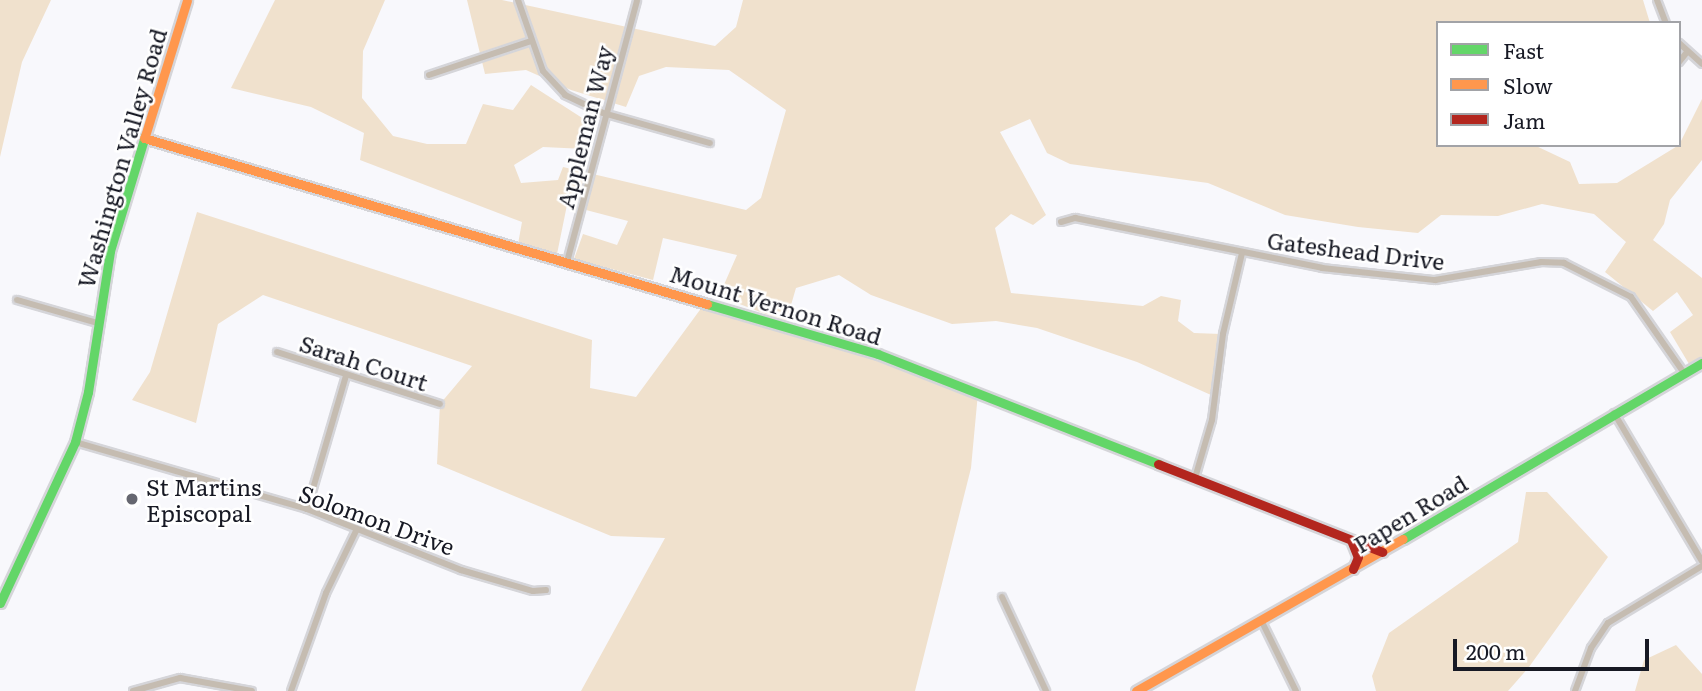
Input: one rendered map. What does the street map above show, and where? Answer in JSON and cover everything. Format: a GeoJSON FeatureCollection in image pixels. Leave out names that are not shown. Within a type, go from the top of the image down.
{"type":"FeatureCollection","features":[{"type":"Feature","properties":{"kind":"street","name":"Washington Valley Road"},"geometry":{"type":"LineString","coordinates":[[0,603],[75,442],[88,392],[110,251],[187,0]]}},
{"type":"Feature","properties":{"kind":"street"},"geometry":{"type":"LineString","coordinates":[[518,0],[530,41],[543,71],[558,89],[603,113],[710,143]]}},
{"type":"Feature","properties":{"kind":"street","name":"Appleman Way"},"geometry":{"type":"LineString","coordinates":[[567,262],[589,188],[603,113],[637,0]]}},
{"type":"Feature","properties":{"kind":"street"},"geometry":{"type":"LineString","coordinates":[[1657,0],[1665,21]]}},
{"type":"Feature","properties":{"kind":"street"},"geometry":{"type":"LineString","coordinates":[[429,75],[530,41]]}},
{"type":"Feature","properties":{"kind":"street"},"geometry":{"type":"LineString","coordinates":[[1681,45],[1702,64]]}},
{"type":"Feature","properties":{"kind":"street"},"geometry":{"type":"LineString","coordinates":[[1681,60],[1687,52]]}},
{"type":"Feature","properties":{"kind":"street","name":"Mount Vernon Road"},"geometry":{"type":"LineString","coordinates":[[144,138],[878,354],[1382,552]]}},
{"type":"Feature","properties":{"kind":"street","name":"Gateshead Drive"},"geometry":{"type":"LineString","coordinates":[[1061,222],[1075,218],[1322,268],[1434,280],[1541,262],[1564,263],[1631,297],[1684,373]]}},
{"type":"Feature","properties":{"kind":"street"},"geometry":{"type":"LineString","coordinates":[[1195,478],[1212,420],[1223,334],[1242,253]]}},
{"type":"Feature","properties":{"kind":"street"},"geometry":{"type":"LineString","coordinates":[[17,300],[97,323]]}},
{"type":"Feature","properties":{"kind":"street","name":"Sarah Court"},"geometry":{"type":"LineString","coordinates":[[277,352],[440,404]]}},
{"type":"Feature","properties":{"kind":"street","name":"Papen Road"},"geometry":{"type":"LineString","coordinates":[[1136,691],[1262,622],[1702,363]]}},
{"type":"Feature","properties":{"kind":"street"},"geometry":{"type":"LineString","coordinates":[[307,509],[346,376]]}},
{"type":"Feature","properties":{"kind":"street"},"geometry":{"type":"LineString","coordinates":[[1575,691],[1591,648],[1608,623],[1702,564],[1614,413]]}},
{"type":"Feature","properties":{"kind":"street","name":"Solomon Drive"},"geometry":{"type":"LineString","coordinates":[[75,442],[307,509],[461,570],[533,591],[546,590]]}},
{"type":"Feature","properties":{"kind":"street"},"geometry":{"type":"LineString","coordinates":[[291,691],[322,603],[357,529]]}},
{"type":"Feature","properties":{"kind":"street"},"geometry":{"type":"LineString","coordinates":[[1351,540],[1358,557],[1353,569]]}},
{"type":"Feature","properties":{"kind":"street"},"geometry":{"type":"LineString","coordinates":[[1002,597],[1046,691]]}},
{"type":"Feature","properties":{"kind":"street"},"geometry":{"type":"LineString","coordinates":[[1262,622],[1296,691]]}},
{"type":"Feature","properties":{"kind":"street"},"geometry":{"type":"LineString","coordinates":[[133,691],[180,678],[252,691]]}},
{"type":"Feature","properties":{"kind":"shaded area"},"geometry":{"type":"Polygon","coordinates":[[[0,0],[51,0],[22,62],[0,157],[0,0]]]}},
{"type":"Feature","properties":{"kind":"shaded area"},"geometry":{"type":"Polygon","coordinates":[[[275,0],[385,0],[363,51],[362,98],[393,136],[427,144],[466,144],[483,104],[513,110],[531,85],[590,123],[585,149],[543,147],[514,165],[521,183],[558,180],[563,167],[746,210],[761,198],[786,110],[729,70],[666,67],[639,76],[626,107],[571,90],[526,70],[485,74],[467,0],[502,0],[715,46],[736,27],[743,0],[1643,0],[1649,21],[1436,21],[1436,147],[1538,147],[1570,162],[1579,184],[1617,183],[1676,147],[1681,147],[1681,141],[1702,99],[1702,160],[1670,200],[1664,224],[1653,240],[1702,278],[1702,357],[1689,364],[1670,332],[1693,315],[1677,292],[1653,311],[1605,272],[1626,242],[1594,214],[1542,204],[1498,216],[1441,215],[1418,233],[1358,227],[1285,215],[1208,183],[1070,164],[1047,153],[1030,119],[1000,132],[1046,215],[1033,225],[1011,214],[995,228],[1011,293],[1143,306],[1161,296],[1181,300],[1178,321],[1194,333],[1221,334],[1211,395],[1137,362],[1037,328],[996,321],[952,324],[871,295],[839,275],[796,288],[786,322],[719,296],[737,255],[663,238],[653,280],[574,259],[583,234],[617,245],[628,221],[567,205],[557,254],[518,244],[522,222],[360,160],[364,133],[311,107],[231,88],[275,0]]]}},
{"type":"Feature","properties":{"kind":"shaded area"},"geometry":{"type":"Polygon","coordinates":[[[197,212],[592,340],[590,388],[636,397],[705,303],[878,354],[978,393],[971,468],[915,691],[581,691],[665,538],[611,536],[437,464],[440,404],[472,366],[263,295],[218,324],[196,423],[132,400],[150,372],[197,212]]]}},
{"type":"Feature","properties":{"kind":"shaded area"},"geometry":{"type":"Polygon","coordinates":[[[1526,492],[1547,492],[1608,557],[1529,667],[1508,691],[1376,691],[1372,676],[1389,633],[1518,542],[1526,492]]]}},
{"type":"Feature","properties":{"kind":"shaded area"},"geometry":{"type":"Polygon","coordinates":[[[1676,645],[1702,674],[1702,691],[1635,691],[1644,660],[1676,645]]]}},
{"type":"Feature","properties":{"kind":"traffic: fast"},"geometry":{"type":"LineString","coordinates":[[0,603],[75,442],[88,392],[110,251],[145,136]]}},
{"type":"Feature","properties":{"kind":"traffic: fast"},"geometry":{"type":"LineString","coordinates":[[707,304],[878,354],[1158,464]]}},
{"type":"Feature","properties":{"kind":"traffic: fast"},"geometry":{"type":"LineString","coordinates":[[1403,539],[1702,363]]}},
{"type":"Feature","properties":{"kind":"traffic: slow"},"geometry":{"type":"LineString","coordinates":[[145,136],[187,0]]}},
{"type":"Feature","properties":{"kind":"traffic: slow"},"geometry":{"type":"LineString","coordinates":[[144,138],[707,304]]}},
{"type":"Feature","properties":{"kind":"traffic: slow"},"geometry":{"type":"LineString","coordinates":[[1136,691],[1403,539]]}},
{"type":"Feature","properties":{"kind":"traffic: jam"},"geometry":{"type":"LineString","coordinates":[[1158,464],[1382,552]]}},
{"type":"Feature","properties":{"kind":"traffic: jam"},"geometry":{"type":"LineString","coordinates":[[1351,540],[1358,557],[1353,569]]}},
{"type":"Feature","properties":{"kind":"place","name":"St Martins Episcopal"},"geometry":{"type":"Point","coordinates":[132,499]}}]}
